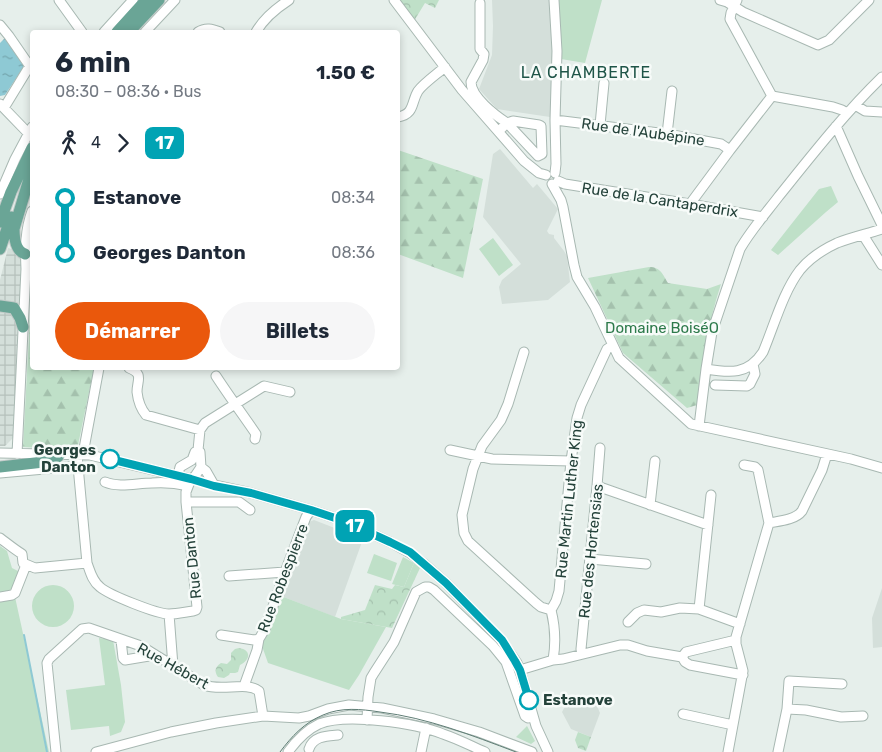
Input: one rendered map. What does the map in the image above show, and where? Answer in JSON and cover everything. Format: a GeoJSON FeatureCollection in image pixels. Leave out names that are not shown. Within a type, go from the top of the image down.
{"type":"FeatureCollection","features":[{"type":"Feature","properties":{"kind":"main road"},"geometry":{"type":"LineString","coordinates":[[119,30],[146,0]]}},
{"type":"Feature","properties":{"kind":"main road"},"geometry":{"type":"LineString","coordinates":[[131,30],[159,0]]}},
{"type":"Feature","properties":{"kind":"main road"},"geometry":{"type":"LineString","coordinates":[[0,222],[11,192],[30,152]]}},
{"type":"Feature","properties":{"kind":"main road"},"geometry":{"type":"LineString","coordinates":[[0,249],[30,172]]}},
{"type":"Feature","properties":{"kind":"main road"},"geometry":{"type":"LineString","coordinates":[[25,254],[20,252],[14,237],[14,229],[30,175]]}},
{"type":"Feature","properties":{"kind":"main road"},"geometry":{"type":"LineString","coordinates":[[0,306],[14,308],[23,327]]}},
{"type":"Feature","properties":{"kind":"main road"},"geometry":{"type":"LineString","coordinates":[[0,467],[52,460],[56,459],[60,454]]}},
{"type":"Feature","properties":{"kind":"street"},"geometry":{"type":"LineString","coordinates":[[60,0],[81,30]]}},
{"type":"Feature","properties":{"kind":"street"},"geometry":{"type":"LineString","coordinates":[[106,30],[133,0]]}},
{"type":"Feature","properties":{"kind":"street"},"geometry":{"type":"LineString","coordinates":[[147,30],[176,0]]}},
{"type":"Feature","properties":{"kind":"street"},"geometry":{"type":"LineString","coordinates":[[257,30],[266,18],[289,0]]}},
{"type":"Feature","properties":{"kind":"street"},"geometry":{"type":"LineString","coordinates":[[394,0],[462,90],[524,160],[539,173],[553,178]]}},
{"type":"Feature","properties":{"kind":"street"},"geometry":{"type":"LineString","coordinates":[[554,0],[557,51],[556,156],[553,178],[564,208],[572,259],[577,277],[595,306],[619,358],[691,424],[882,468]]}},
{"type":"Feature","properties":{"kind":"street"},"geometry":{"type":"LineString","coordinates":[[720,0],[735,3],[743,12],[818,45],[829,40],[869,0]]}},
{"type":"Feature","properties":{"kind":"street"},"geometry":{"type":"LineString","coordinates":[[480,3],[480,49],[484,54],[482,62],[471,82],[471,86],[477,96],[494,114],[507,123],[538,156],[542,154],[541,126],[513,121],[507,123],[499,131]]}},
{"type":"Feature","properties":{"kind":"street"},"geometry":{"type":"LineString","coordinates":[[735,3],[729,16],[730,20],[772,96]]}},
{"type":"Feature","properties":{"kind":"street"},"geometry":{"type":"LineString","coordinates":[[0,26],[9,36],[29,67],[2,106],[30,130]]}},
{"type":"Feature","properties":{"kind":"street"},"geometry":{"type":"LineString","coordinates":[[400,116],[409,112],[412,108],[417,92],[445,67]]}},
{"type":"Feature","properties":{"kind":"street"},"geometry":{"type":"LineString","coordinates":[[699,426],[712,332],[744,243],[836,126],[882,77]]}},
{"type":"Feature","properties":{"kind":"street"},"geometry":{"type":"LineString","coordinates":[[600,125],[604,83]]}},
{"type":"Feature","properties":{"kind":"street"},"geometry":{"type":"LineString","coordinates":[[667,134],[672,90]]}},
{"type":"Feature","properties":{"kind":"street"},"geometry":{"type":"LineString","coordinates":[[772,96],[833,107],[847,113]]}},
{"type":"Feature","properties":{"kind":"street"},"geometry":{"type":"LineString","coordinates":[[690,204],[772,96]]}},
{"type":"Feature","properties":{"kind":"street"},"geometry":{"type":"LineString","coordinates":[[855,105],[865,111],[882,112]]}},
{"type":"Feature","properties":{"kind":"street","name":"Rue de l'Aubépine"},"geometry":{"type":"LineString","coordinates":[[555,120],[667,134],[721,144],[730,150]]}},
{"type":"Feature","properties":{"kind":"street"},"geometry":{"type":"LineString","coordinates":[[836,126],[880,228],[882,240]]}},
{"type":"Feature","properties":{"kind":"street"},"geometry":{"type":"LineString","coordinates":[[1,189],[30,133]]}},
{"type":"Feature","properties":{"kind":"street","name":"Rue de la Cantaperdrix"},"geometry":{"type":"LineString","coordinates":[[553,178],[565,184],[764,217]]}},
{"type":"Feature","properties":{"kind":"street"},"geometry":{"type":"LineString","coordinates":[[17,454],[26,269],[25,254],[30,217]]}},
{"type":"Feature","properties":{"kind":"street"},"geometry":{"type":"LineString","coordinates":[[706,369],[734,372],[752,364],[763,352],[791,283],[801,269],[822,251],[836,243],[880,228]]}},
{"type":"Feature","properties":{"kind":"street"},"geometry":{"type":"LineString","coordinates":[[863,235],[882,266]]}},
{"type":"Feature","properties":{"kind":"street","name":"Rue Martin Luther King"},"geometry":{"type":"LineString","coordinates":[[553,660],[554,622],[551,610],[559,591],[571,461],[577,418],[581,405],[607,349],[612,345]]}},
{"type":"Feature","properties":{"kind":"street"},"geometry":{"type":"LineString","coordinates":[[524,352],[508,404],[501,420],[477,456],[462,515],[464,532],[468,541],[536,603],[551,610]]}},
{"type":"Feature","properties":{"kind":"street"},"geometry":{"type":"LineString","coordinates":[[715,385],[747,386],[755,374],[752,364]]}},
{"type":"Feature","properties":{"kind":"street","name":"Rue Danton"},"geometry":{"type":"LineString","coordinates":[[99,370],[78,466],[87,562],[90,572],[99,586],[109,593],[157,612],[170,614],[196,610],[186,502],[189,482]]}},
{"type":"Feature","properties":{"kind":"street"},"geometry":{"type":"LineString","coordinates":[[132,370],[137,373],[139,378],[137,391],[139,403],[146,415],[200,430]]}},
{"type":"Feature","properties":{"kind":"street"},"geometry":{"type":"LineString","coordinates":[[216,376],[256,434],[255,440]]}},
{"type":"Feature","properties":{"kind":"street"},"geometry":{"type":"LineString","coordinates":[[189,482],[201,467],[200,452],[198,450],[200,430],[205,423],[264,386],[290,392]]}},
{"type":"Feature","properties":{"kind":"street","name":"Rue des Hortensias"},"geometry":{"type":"LineString","coordinates":[[582,654],[600,448]]}},
{"type":"Feature","properties":{"kind":"street"},"geometry":{"type":"LineString","coordinates":[[178,475],[180,466],[192,460],[195,452],[198,450]]}},
{"type":"Feature","properties":{"kind":"street"},"geometry":{"type":"LineString","coordinates":[[450,450],[492,459],[571,461]]}},
{"type":"Feature","properties":{"kind":"street"},"geometry":{"type":"LineString","coordinates":[[0,453],[90,455],[178,475],[189,482]]}},
{"type":"Feature","properties":{"kind":"street"},"geometry":{"type":"LineString","coordinates":[[769,523],[799,515],[822,470],[827,454]]}},
{"type":"Feature","properties":{"kind":"street"},"geometry":{"type":"LineString","coordinates":[[650,505],[655,461]]}},
{"type":"Feature","properties":{"kind":"street"},"geometry":{"type":"LineString","coordinates":[[728,752],[743,675],[736,640],[769,523],[758,470],[755,467],[744,465]]}},
{"type":"Feature","properties":{"kind":"street"},"geometry":{"type":"LineString","coordinates":[[0,473],[78,466]]}},
{"type":"Feature","properties":{"kind":"street"},"geometry":{"type":"LineString","coordinates":[[201,467],[206,471],[214,486]]}},
{"type":"Feature","properties":{"kind":"street"},"geometry":{"type":"LineString","coordinates":[[105,482],[112,485],[189,482],[251,493],[344,521],[410,552],[446,583],[502,640],[520,670],[530,717],[548,752]]}},
{"type":"Feature","properties":{"kind":"street"},"geometry":{"type":"LineString","coordinates":[[597,486],[708,525]]}},
{"type":"Feature","properties":{"kind":"street"},"geometry":{"type":"LineString","coordinates":[[699,609],[711,496]]}},
{"type":"Feature","properties":{"kind":"street"},"geometry":{"type":"LineString","coordinates":[[186,502],[239,502],[250,510]]}},
{"type":"Feature","properties":{"kind":"street","name":"Rue Robespierre"},"geometry":{"type":"LineString","coordinates":[[221,635],[254,640],[259,639],[265,628],[306,517],[311,510]]}},
{"type":"Feature","properties":{"kind":"street"},"geometry":{"type":"LineString","coordinates":[[0,538],[22,554],[23,563],[35,568],[87,562]]}},
{"type":"Feature","properties":{"kind":"street"},"geometry":{"type":"LineString","coordinates":[[590,559],[646,564]]}},
{"type":"Feature","properties":{"kind":"street"},"geometry":{"type":"LineString","coordinates":[[0,597],[16,593],[26,565]]}},
{"type":"Feature","properties":{"kind":"street"},"geometry":{"type":"LineString","coordinates":[[229,576],[285,572]]}},
{"type":"Feature","properties":{"kind":"street"},"geometry":{"type":"LineString","coordinates":[[367,720],[370,685],[374,673],[394,642],[416,592],[425,587],[434,590],[502,658],[508,666],[523,714],[530,717]]}},
{"type":"Feature","properties":{"kind":"street"},"geometry":{"type":"LineString","coordinates":[[628,622],[637,613],[644,610],[661,612],[678,608],[699,609],[740,624]]}},
{"type":"Feature","properties":{"kind":"street"},"geometry":{"type":"LineString","coordinates":[[170,614],[173,666]]}},
{"type":"Feature","properties":{"kind":"street","name":"Rue Hébert"},"geometry":{"type":"LineString","coordinates":[[56,752],[47,663],[48,659],[82,629],[88,628],[141,646],[211,688],[244,686]]}},
{"type":"Feature","properties":{"kind":"street"},"geometry":{"type":"LineString","coordinates":[[259,639],[244,686],[252,687],[259,691],[263,716]]}},
{"type":"Feature","properties":{"kind":"street"},"geometry":{"type":"LineString","coordinates":[[122,640],[123,658],[125,660],[155,655]]}},
{"type":"Feature","properties":{"kind":"street"},"geometry":{"type":"LineString","coordinates":[[682,657],[686,652],[736,640]]}},
{"type":"Feature","properties":{"kind":"street"},"geometry":{"type":"LineString","coordinates":[[520,670],[553,660],[620,645],[628,645],[647,651],[682,657],[690,665],[743,675]]}},
{"type":"Feature","properties":{"kind":"street"},"geometry":{"type":"LineString","coordinates":[[778,752],[787,709],[789,681],[842,684]]}},
{"type":"Feature","properties":{"kind":"street"},"geometry":{"type":"LineString","coordinates":[[96,752],[171,732],[216,723],[263,716],[298,718],[309,716],[322,710],[349,705],[393,710],[434,719],[532,752]]}},
{"type":"Feature","properties":{"kind":"street"},"geometry":{"type":"LineString","coordinates":[[787,709],[806,710],[841,718],[863,716]]}},
{"type":"Feature","properties":{"kind":"street"},"geometry":{"type":"LineString","coordinates":[[683,714],[733,725]]}},
{"type":"Feature","properties":{"kind":"street"},"geometry":{"type":"LineString","coordinates":[[288,752],[307,732],[320,724],[338,719],[409,724],[444,734],[485,752]]}},
{"type":"Feature","properties":{"kind":"street"},"geometry":{"type":"LineString","coordinates":[[421,752],[426,728]]}},
{"type":"Feature","properties":{"kind":"street"},"geometry":{"type":"LineString","coordinates":[[308,751],[309,745],[314,740],[321,737],[338,736]]}},
{"type":"Feature","properties":{"kind":"shaded area"},"geometry":{"type":"Polygon","coordinates":[[[492,0],[551,0],[554,59],[550,117],[497,109],[479,89],[492,55],[492,0]]]}},
{"type":"Feature","properties":{"kind":"shaded area"},"geometry":{"type":"Polygon","coordinates":[[[500,149],[533,188],[537,184],[558,209],[547,231],[549,234],[554,235],[554,238],[567,256],[570,282],[548,300],[502,304],[499,287],[502,280],[521,264],[483,217],[493,154],[500,149]]]}},
{"type":"Feature","properties":{"kind":"shaded area"},"geometry":{"type":"Polygon","coordinates":[[[8,248],[16,250],[24,266],[18,325],[13,438],[5,446],[0,446],[0,280],[8,248]]]}},
{"type":"Feature","properties":{"kind":"shaded area"},"geometry":{"type":"Polygon","coordinates":[[[314,520],[363,539],[335,617],[281,596],[309,522],[314,520]]]}},
{"type":"Feature","properties":{"kind":"shaded area"},"geometry":{"type":"Polygon","coordinates":[[[882,588],[882,647],[873,648],[872,618],[882,588]]]}},
{"type":"Feature","properties":{"kind":"shaded area"},"geometry":{"type":"Polygon","coordinates":[[[581,694],[583,699],[588,697],[590,701],[594,699],[600,713],[591,737],[571,729],[562,712],[568,701],[581,694]]]}},
{"type":"Feature","properties":{"kind":"green space"},"geometry":{"type":"Polygon","coordinates":[[[400,0],[439,0],[435,8],[425,3],[414,21],[400,0]]]}},
{"type":"Feature","properties":{"kind":"green space"},"geometry":{"type":"Polygon","coordinates":[[[557,0],[602,0],[585,63],[561,59],[557,0]]]}},
{"type":"Feature","properties":{"kind":"green space"},"geometry":{"type":"Polygon","coordinates":[[[400,151],[483,179],[463,278],[400,255],[400,151]]]}},
{"type":"Feature","properties":{"kind":"green space"},"geometry":{"type":"Polygon","coordinates":[[[831,186],[838,202],[778,255],[771,250],[819,189],[831,186]]]}},
{"type":"Feature","properties":{"kind":"green space"},"geometry":{"type":"Polygon","coordinates":[[[493,238],[513,265],[499,276],[479,249],[493,238]]]}},
{"type":"Feature","properties":{"kind":"green space","name":"Domaine BoiséO"},"geometry":{"type":"Polygon","coordinates":[[[649,267],[659,270],[668,283],[707,289],[721,284],[706,344],[697,405],[687,408],[623,353],[588,278],[649,267]]]}},
{"type":"Feature","properties":{"kind":"green space"},"geometry":{"type":"Polygon","coordinates":[[[30,316],[30,370],[94,370],[77,450],[23,447],[30,316]]]}},
{"type":"Feature","properties":{"kind":"green space"},"geometry":{"type":"Polygon","coordinates":[[[0,546],[7,551],[12,568],[20,572],[11,589],[0,594],[0,546]]]}},
{"type":"Feature","properties":{"kind":"green space"},"geometry":{"type":"Polygon","coordinates":[[[374,554],[397,563],[391,581],[367,573],[374,554]]]}},
{"type":"Feature","properties":{"kind":"green space"},"geometry":{"type":"Polygon","coordinates":[[[403,557],[414,563],[404,587],[392,584],[403,557]]]}},
{"type":"Feature","properties":{"kind":"green space"},"geometry":{"type":"Polygon","coordinates":[[[414,563],[420,568],[392,628],[341,619],[341,617],[365,610],[375,585],[392,589],[395,585],[404,587],[414,563]]]}},
{"type":"Feature","properties":{"kind":"green space"},"geometry":{"type":"Polygon","coordinates":[[[53,585],[68,591],[74,606],[68,621],[53,627],[38,621],[32,606],[38,591],[53,585]]]}},
{"type":"Feature","properties":{"kind":"green space"},"geometry":{"type":"Polygon","coordinates":[[[281,596],[341,619],[386,627],[349,690],[268,663],[262,646],[281,596]]]}},
{"type":"Feature","properties":{"kind":"green space"},"geometry":{"type":"Polygon","coordinates":[[[15,597],[49,752],[0,752],[0,599],[15,597]]]}},
{"type":"Feature","properties":{"kind":"green space"},"geometry":{"type":"Polygon","coordinates":[[[99,638],[113,640],[121,685],[125,722],[121,732],[110,736],[109,726],[71,730],[66,690],[105,685],[99,638]]]}},
{"type":"Feature","properties":{"kind":"green space"},"geometry":{"type":"Polygon","coordinates":[[[239,648],[248,653],[246,661],[240,665],[238,672],[230,673],[224,678],[218,677],[216,673],[217,666],[221,663],[227,664],[231,660],[231,653],[239,648]]]}},
{"type":"Feature","properties":{"kind":"green space"},"geometry":{"type":"Polygon","coordinates":[[[527,726],[535,741],[531,744],[516,737],[527,726]]]}},
{"type":"Feature","properties":{"kind":"green space"},"geometry":{"type":"Polygon","coordinates":[[[578,732],[591,737],[586,751],[578,748],[575,740],[578,732]]]}},
{"type":"Feature","properties":{"kind":"water"},"geometry":{"type":"Polygon","coordinates":[[[5,38],[24,64],[5,95],[0,96],[0,43],[5,38]]]}},
{"type":"Feature","properties":{"kind":"waterway"},"geometry":{"type":"LineString","coordinates":[[24,635],[47,752]]}},
{"type":"Feature","properties":{"kind":"tram line"},"geometry":{"type":"LineString","coordinates":[[280,752],[294,735],[316,718],[330,712],[351,709],[415,718],[483,739],[516,752]]}},
{"type":"Feature","properties":{"kind":"bus line","name":"17"},"geometry":{"type":"LineString","coordinates":[[110,459],[214,486],[251,493],[311,510],[344,521],[410,552],[446,583],[502,640],[520,670],[529,700]]}},
{"type":"Feature","properties":{"kind":"place","name":"Georges Danton"},"geometry":{"type":"Point","coordinates":[110,459]}},
{"type":"Feature","properties":{"kind":"place","name":"Estanove"},"geometry":{"type":"Point","coordinates":[529,700]}},
{"type":"Feature","properties":{"kind":"district","name":"LA CHAMBERTE"},"geometry":{"type":"Point","coordinates":[586,72]}}]}
